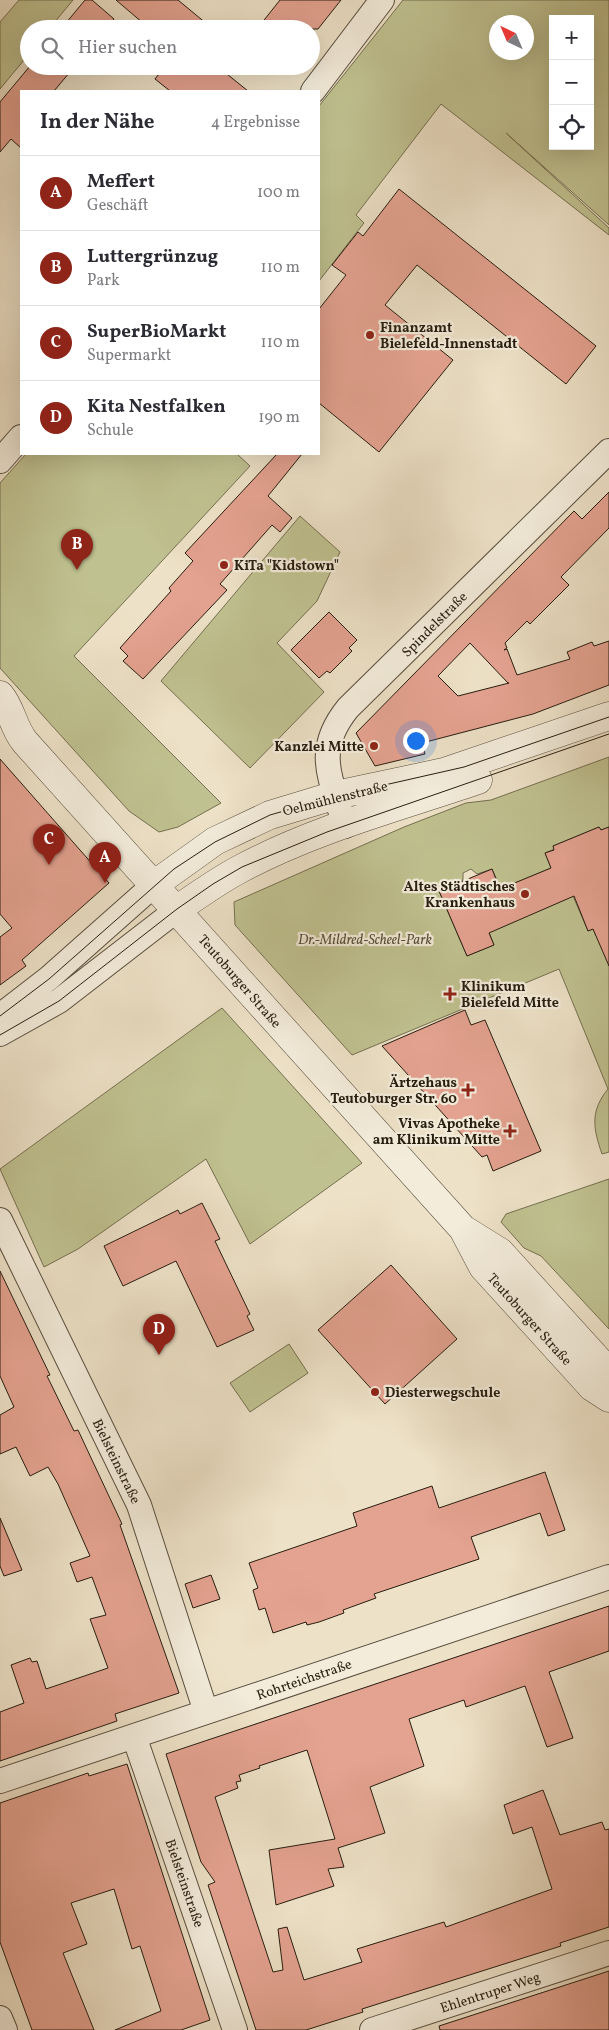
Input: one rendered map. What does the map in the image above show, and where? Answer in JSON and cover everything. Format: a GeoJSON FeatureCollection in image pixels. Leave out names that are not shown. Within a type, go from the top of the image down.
{"type":"FeatureCollection","features":[{"type":"Feature","properties":{"kind":"street"},"geometry":{"type":"LineString","coordinates":[[314,90],[382,0]]}},
{"type":"Feature","properties":{"kind":"street"},"geometry":{"type":"LineString","coordinates":[[0,461],[20,438]]}},
{"type":"Feature","properties":{"kind":"street","name":"Spindelstraße"},"geometry":{"type":"LineString","coordinates":[[345,826],[326,756],[328,740],[335,724],[355,701],[609,451]]}},
{"type":"Feature","properties":{"kind":"street","name":"Teutoburger Straße"},"geometry":{"type":"LineString","coordinates":[[0,695],[6,702],[9,728],[178,909],[463,1229],[483,1268],[592,1388],[609,1398]]}},
{"type":"Feature","properties":{"kind":"street","name":"Oelmühlenstraße"},"geometry":{"type":"LineString","coordinates":[[0,1016],[62,967],[155,884],[215,841],[270,814],[336,795],[444,772],[609,716]]}},
{"type":"Feature","properties":{"kind":"street","name":"Oelmühlenstraße"},"geometry":{"type":"LineString","coordinates":[[0,1034],[59,1001],[178,909],[242,867],[345,826],[609,734]]}},
{"type":"Feature","properties":{"kind":"street","name":"Bielsteinstraße"},"geometry":{"type":"LineString","coordinates":[[0,1220],[139,1505],[206,1712]]}},
{"type":"Feature","properties":{"kind":"street","name":"Teutoburger Straße"},"geometry":{"type":"LineString","coordinates":[[463,1229],[500,1252],[609,1372]]}},
{"type":"Feature","properties":{"kind":"street","name":"Rohrteichstraße"},"geometry":{"type":"LineString","coordinates":[[0,1781],[609,1577]]}},
{"type":"Feature","properties":{"kind":"street","name":"Bielsteinstraße"},"geometry":{"type":"LineString","coordinates":[[134,1736],[235,2030]]}},
{"type":"Feature","properties":{"kind":"street","name":"Ehlentruper Weg"},"geometry":{"type":"LineString","coordinates":[[372,2030],[609,1953]]}},
{"type":"Feature","properties":{"kind":"street"},"geometry":{"type":"LineString","coordinates":[[0,2018],[5,2030]]}},
{"type":"Feature","properties":{"kind":"green space"},"geometry":{"type":"Polygon","coordinates":[[[19,0],[73,0],[56,20],[20,20],[20,65],[0,89],[0,22],[19,0]]]}},
{"type":"Feature","properties":{"kind":"green space"},"geometry":{"type":"Polygon","coordinates":[[[403,0],[609,0],[609,225],[506,133],[609,228],[609,235],[441,104],[356,215],[364,223],[320,280],[320,105],[403,0]]]}},
{"type":"Feature","properties":{"kind":"green space"},"geometry":{"type":"Polygon","coordinates":[[[25,455],[238,455],[250,466],[74,656],[221,803],[178,827],[159,832],[129,811],[0,668],[0,483],[25,455]]]}},
{"type":"Feature","properties":{"kind":"green space"},"geometry":{"type":"Polygon","coordinates":[[[300,516],[340,552],[317,601],[277,643],[324,692],[250,768],[161,681],[300,516]]]}},
{"type":"Feature","properties":{"kind":"green space","name":"Dr.-Mildred-Scheel-Park"},"geometry":{"type":"Polygon","coordinates":[[[609,757],[609,827],[601,830],[599,827],[553,846],[554,849],[545,853],[551,868],[501,889],[492,869],[477,874],[471,869],[463,873],[463,880],[439,891],[467,956],[494,945],[489,932],[573,896],[588,931],[593,929],[596,936],[609,933],[609,1152],[602,1154],[595,1128],[598,1105],[608,1089],[559,969],[352,1055],[235,925],[234,902],[404,827],[466,803],[491,800],[609,757]]]}},
{"type":"Feature","properties":{"kind":"green space"},"geometry":{"type":"Polygon","coordinates":[[[222,1008],[362,1163],[250,1244],[206,1159],[78,1249],[44,1267],[0,1169],[222,1008]]]}},
{"type":"Feature","properties":{"kind":"green space"},"geometry":{"type":"Polygon","coordinates":[[[609,1179],[609,1329],[541,1256],[524,1248],[501,1222],[506,1214],[609,1179]]]}},
{"type":"Feature","properties":{"kind":"green space"},"geometry":{"type":"Polygon","coordinates":[[[289,1344],[308,1373],[250,1412],[230,1383],[289,1344]]]}},
{"type":"Feature","properties":{"kind":"building"},"geometry":{"type":"Polygon","coordinates":[[[85,0],[92,0],[114,19],[113,20],[68,20],[85,0]]]}},
{"type":"Feature","properties":{"kind":"building"},"geometry":{"type":"Polygon","coordinates":[[[116,0],[178,0],[202,20],[139,20],[116,0]]]}},
{"type":"Feature","properties":{"kind":"building"},"geometry":{"type":"Polygon","coordinates":[[[280,0],[341,0],[320,26],[320,20],[264,20],[280,0]]]}},
{"type":"Feature","properties":{"kind":"building"},"geometry":{"type":"Polygon","coordinates":[[[22,75],[67,75],[55,90],[20,90],[20,147],[11,139],[0,152],[0,102],[22,75]]]}},
{"type":"Feature","properties":{"kind":"building"},"geometry":{"type":"Polygon","coordinates":[[[158,75],[228,75],[247,90],[169,90],[155,79],[158,75]]]}},
{"type":"Feature","properties":{"kind":"building"},"geometry":{"type":"Polygon","coordinates":[[[399,189],[596,346],[566,384],[417,265],[385,305],[453,360],[379,452],[320,404],[320,308],[346,275],[332,265],[358,232],[363,236],[399,189]]]}},
{"type":"Feature","properties":{"kind":"building"},"geometry":{"type":"Polygon","coordinates":[[[276,455],[301,455],[268,496],[292,518],[280,532],[272,525],[220,584],[227,590],[143,679],[123,661],[128,656],[120,648],[171,591],[169,588],[193,561],[185,553],[276,455]]]}},
{"type":"Feature","properties":{"kind":"building"},"geometry":{"type":"Polygon","coordinates":[[[609,492],[609,528],[561,577],[569,585],[530,624],[527,621],[505,643],[507,648],[504,650],[507,649],[517,675],[570,659],[567,652],[592,642],[594,646],[609,641],[609,685],[533,714],[422,743],[425,754],[375,766],[356,733],[574,511],[582,519],[609,492]],[[470,643],[438,676],[458,696],[508,683],[470,643]]]}},
{"type":"Feature","properties":{"kind":"building"},"geometry":{"type":"Polygon","coordinates":[[[329,612],[357,640],[349,648],[352,651],[330,673],[327,671],[319,678],[291,650],[329,612]]]}},
{"type":"Feature","properties":{"kind":"building"},"geometry":{"type":"Polygon","coordinates":[[[0,759],[109,883],[22,960],[26,966],[0,985],[0,937],[12,928],[0,914],[0,759]]]}},
{"type":"Feature","properties":{"kind":"building","name":"Altes Städtisches Krankenhaus"},"geometry":{"type":"Polygon","coordinates":[[[599,827],[601,830],[609,827],[609,966],[593,929],[588,931],[574,896],[489,933],[494,945],[467,956],[439,891],[492,869],[500,889],[551,868],[545,853],[554,850],[553,846],[599,827]]]}},
{"type":"Feature","properties":{"kind":"building","name":"Ärtzehaus Teutoburger Str. 60"},"geometry":{"type":"Polygon","coordinates":[[[465,1010],[471,1025],[485,1020],[541,1151],[493,1171],[487,1155],[482,1157],[382,1046],[465,1010]]]}},
{"type":"Feature","properties":{"kind":"building"},"geometry":{"type":"Polygon","coordinates":[[[202,1203],[220,1239],[215,1241],[250,1314],[247,1316],[254,1330],[217,1347],[176,1261],[123,1286],[104,1246],[178,1210],[180,1214],[202,1203]]]}},
{"type":"Feature","properties":{"kind":"building"},"geometry":{"type":"Polygon","coordinates":[[[391,1265],[457,1339],[385,1404],[318,1330],[391,1265]]]}},
{"type":"Feature","properties":{"kind":"building"},"geometry":{"type":"Polygon","coordinates":[[[0,1271],[50,1375],[47,1376],[74,1431],[78,1430],[122,1524],[120,1525],[179,1693],[115,1714],[117,1721],[0,1761],[0,1712],[24,1703],[11,1665],[30,1658],[32,1662],[37,1661],[46,1689],[108,1668],[90,1619],[106,1615],[92,1577],[77,1582],[70,1563],[90,1556],[58,1484],[48,1467],[30,1476],[16,1447],[0,1454],[0,1415],[14,1407],[0,1376],[0,1271]]]}},
{"type":"Feature","properties":{"kind":"building"},"geometry":{"type":"Polygon","coordinates":[[[545,1472],[565,1530],[548,1536],[540,1513],[471,1537],[479,1559],[374,1594],[376,1598],[343,1610],[344,1613],[319,1622],[307,1625],[306,1622],[273,1633],[265,1608],[259,1610],[253,1590],[258,1588],[249,1563],[357,1526],[353,1513],[432,1486],[439,1508],[545,1472]]]}},
{"type":"Feature","properties":{"kind":"building"},"geometry":{"type":"Polygon","coordinates":[[[0,1518],[22,1570],[4,1576],[0,1566],[0,1518]]]}},
{"type":"Feature","properties":{"kind":"building"},"geometry":{"type":"Polygon","coordinates":[[[211,1575],[220,1599],[193,1608],[185,1584],[211,1575]]]}},
{"type":"Feature","properties":{"kind":"building"},"geometry":{"type":"Polygon","coordinates":[[[609,1606],[609,1651],[549,1672],[573,1738],[547,1747],[525,1686],[466,1707],[464,1700],[409,1719],[424,1766],[370,1787],[385,1833],[338,1848],[344,1867],[328,1869],[334,1886],[276,1905],[269,1850],[335,1839],[307,1750],[259,1766],[260,1768],[239,1775],[241,1781],[236,1782],[238,1788],[215,1797],[273,1972],[283,1970],[278,1929],[287,1927],[304,1980],[362,1962],[357,1949],[444,1922],[446,1927],[552,1889],[532,1827],[513,1834],[504,1805],[543,1790],[560,1835],[602,1822],[605,1830],[609,1829],[609,1927],[560,1943],[561,1946],[362,2009],[363,2012],[306,2030],[256,2030],[208,1885],[215,1882],[201,1862],[166,1754],[609,1606]]]}},
{"type":"Feature","properties":{"kind":"building"},"geometry":{"type":"Polygon","coordinates":[[[127,1764],[210,2020],[181,2030],[115,2030],[161,2011],[140,1946],[132,1949],[114,1889],[71,1903],[87,1944],[63,1953],[94,2030],[32,2030],[0,1942],[0,1803],[88,1773],[89,1776],[127,1764]]]}},
{"type":"Feature","properties":{"kind":"building"},"geometry":{"type":"Polygon","coordinates":[[[609,1971],[609,2030],[440,2030],[439,2026],[609,1971]]]}},
{"type":"Feature","properties":{"kind":"tram line"},"geometry":{"type":"LineString","coordinates":[[0,1016],[49,979],[174,869],[215,842],[270,815],[336,796],[464,767],[609,717]]}},
{"type":"Feature","properties":{"kind":"tram line"},"geometry":{"type":"LineString","coordinates":[[0,1035],[59,1001],[177,909],[242,867],[327,832],[609,734]]}},
{"type":"Feature","properties":{"kind":"place","name":"Finanzamt Bielefeld-Innenstadt"},"geometry":{"type":"Point","coordinates":[370,335]}},
{"type":"Feature","properties":{"kind":"place","name":"KiTa \"Kidstown\""},"geometry":{"type":"Point","coordinates":[224,565]}},
{"type":"Feature","properties":{"kind":"place","name":"Luttergrünzug"},"geometry":{"type":"Point","coordinates":[77,570]}},
{"type":"Feature","properties":{"kind":"place","name":"Kanzlei Mitte"},"geometry":{"type":"Point","coordinates":[374,746]}},
{"type":"Feature","properties":{"kind":"place","name":"SuperBioMarkt"},"geometry":{"type":"Point","coordinates":[49,865]}},
{"type":"Feature","properties":{"kind":"place","name":"Meffert"},"geometry":{"type":"Point","coordinates":[105,883]}},
{"type":"Feature","properties":{"kind":"place","name":"Altes Städtisches Krankenhaus"},"geometry":{"type":"Point","coordinates":[525,894]}},
{"type":"Feature","properties":{"kind":"place","name":"Klinikum Bielefeld Mitte"},"geometry":{"type":"Point","coordinates":[450,994]}},
{"type":"Feature","properties":{"kind":"place","name":"Ärtzehaus Teutoburger Str. 60"},"geometry":{"type":"Point","coordinates":[468,1090]}},
{"type":"Feature","properties":{"kind":"place","name":"Vivas Apotheke am Klinikum Mitte"},"geometry":{"type":"Point","coordinates":[510,1131]}},
{"type":"Feature","properties":{"kind":"place","name":"Kita Nestfalken"},"geometry":{"type":"Point","coordinates":[159,1355]}},
{"type":"Feature","properties":{"kind":"place","name":"Diesterwegschule"},"geometry":{"type":"Point","coordinates":[375,1392]}}]}
